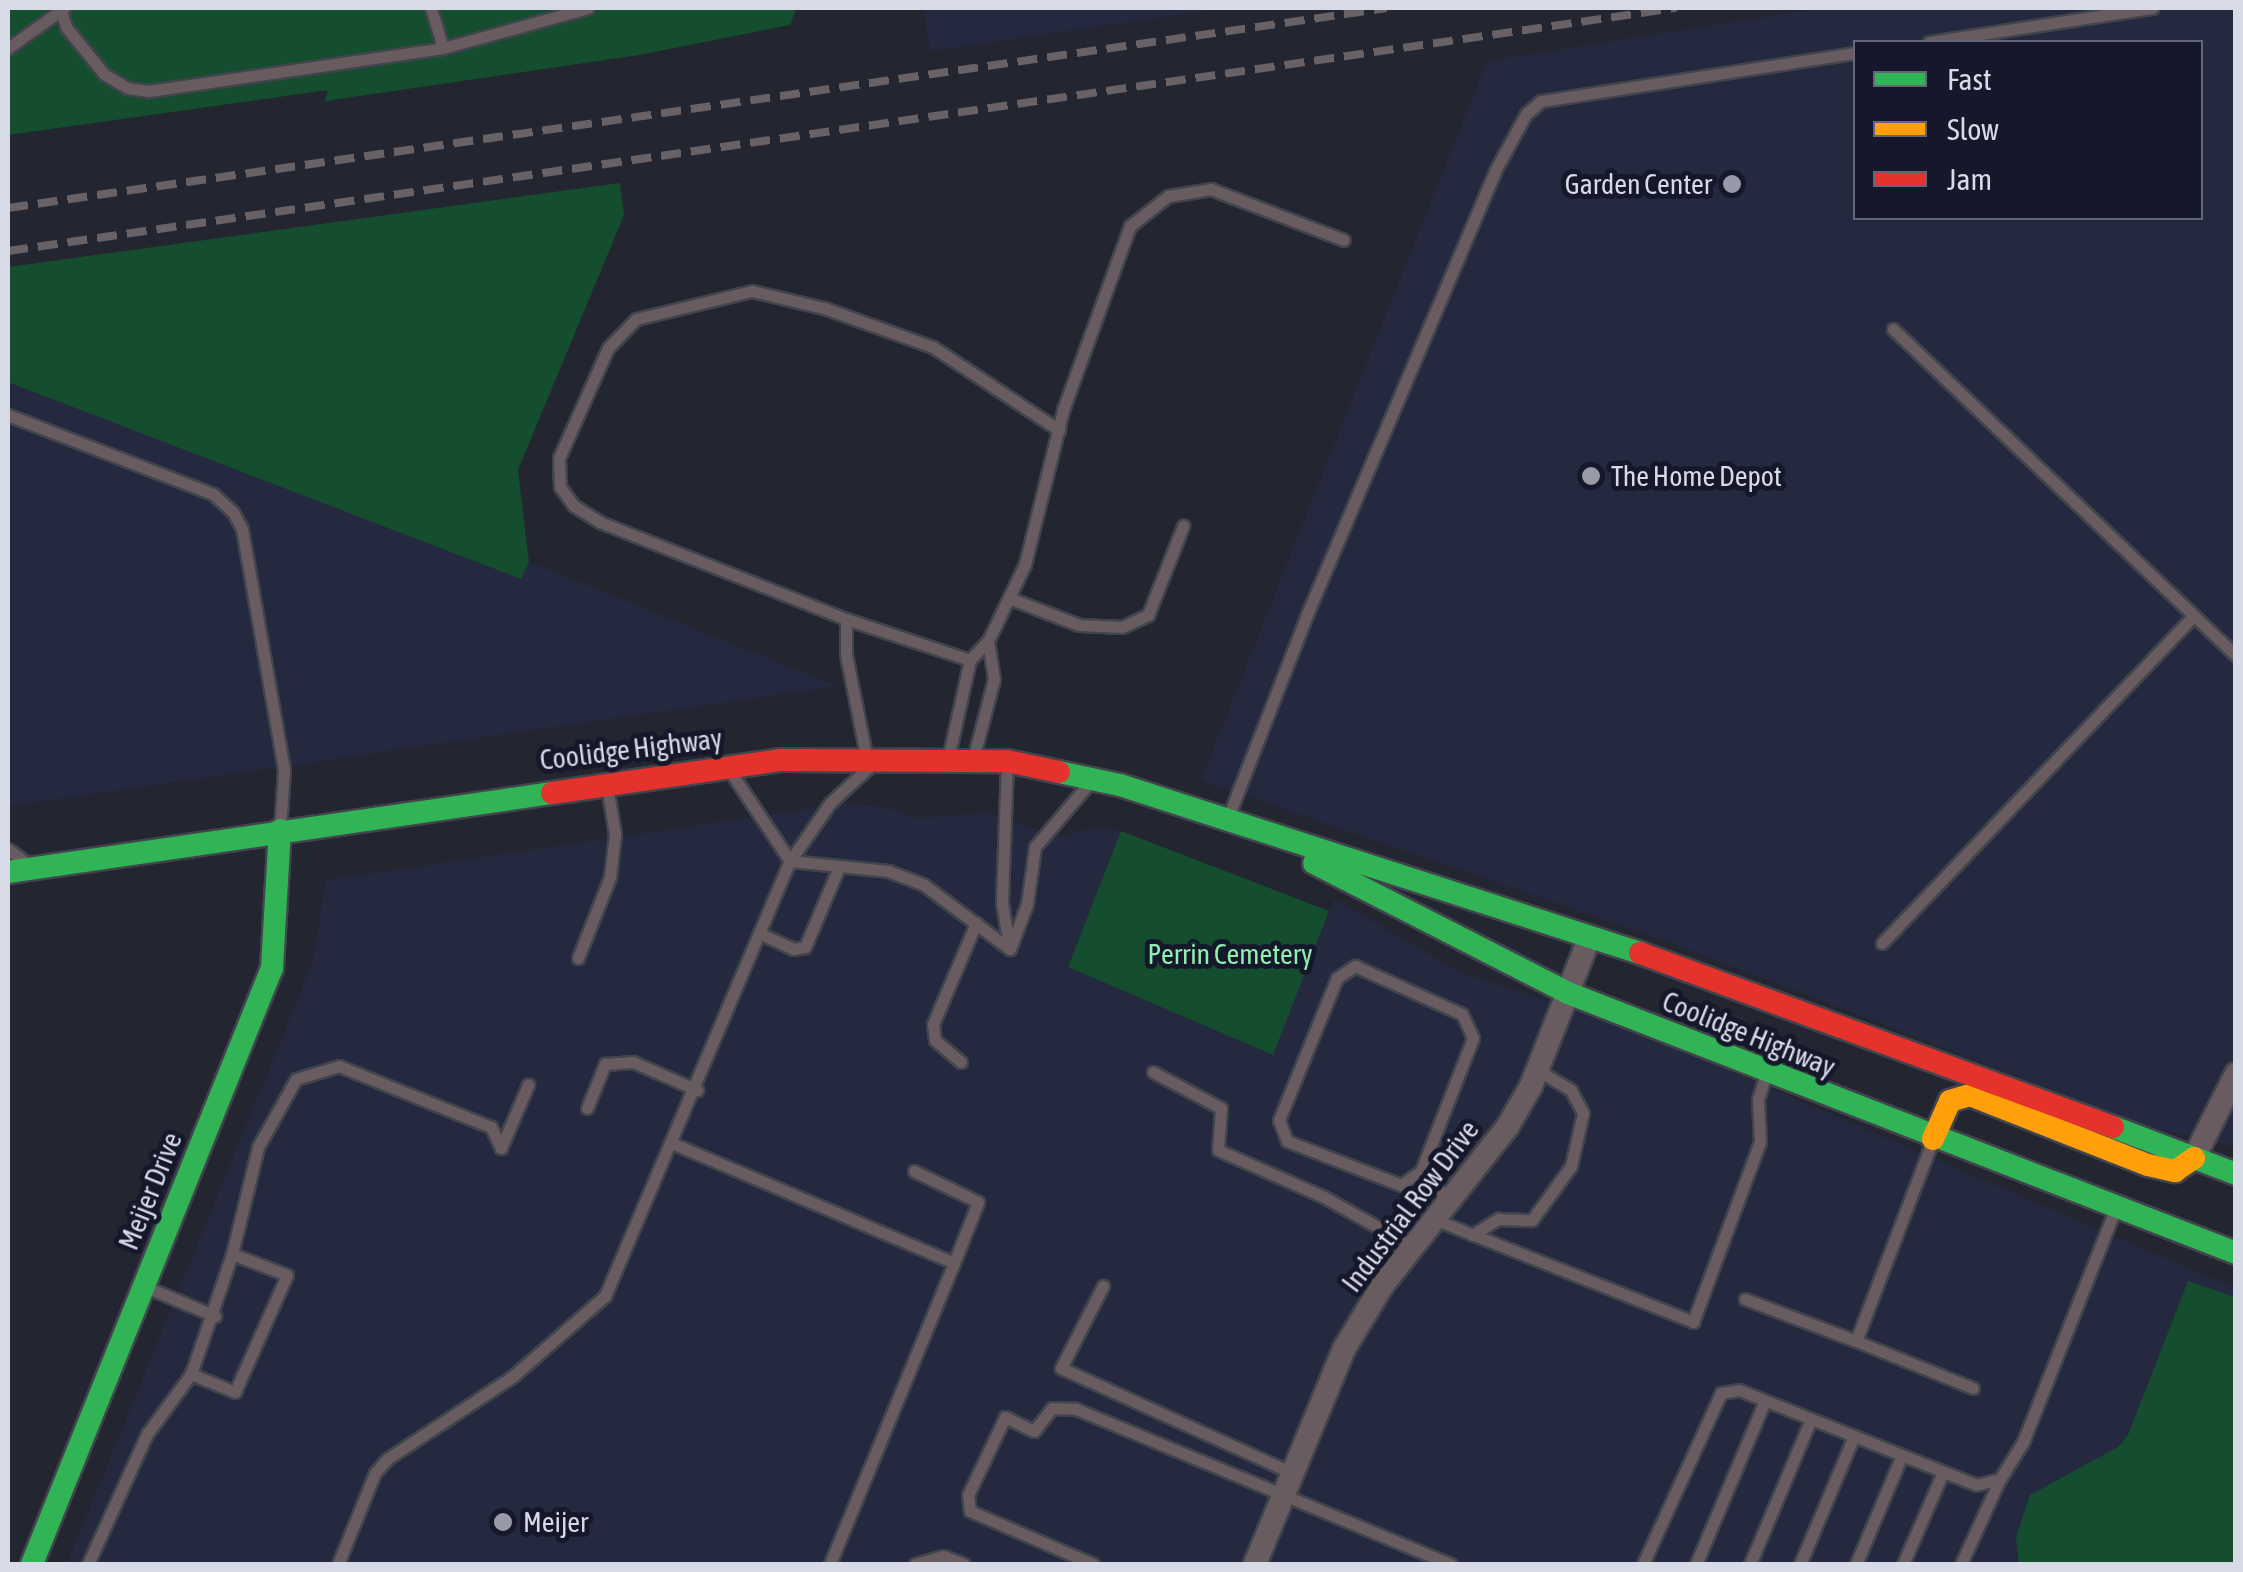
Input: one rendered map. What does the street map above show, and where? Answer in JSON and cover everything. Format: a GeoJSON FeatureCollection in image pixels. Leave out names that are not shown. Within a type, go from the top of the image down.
{"type":"FeatureCollection","features":[{"type":"Feature","properties":{"kind":"main road","name":"Coolidge Highway"},"geometry":{"type":"LineString","coordinates":[[8,872],[606,782],[728,768],[872,759],[1006,760],[1094,778],[1257,834],[1424,880],[1761,994],[2236,1174]]}},
{"type":"Feature","properties":{"kind":"main road","name":"Meijer Drive"},"geometry":{"type":"LineString","coordinates":[[32,1564],[272,968],[280,830]]}},
{"type":"Feature","properties":{"kind":"main road","name":"Coolidge Highway"},"geometry":{"type":"LineString","coordinates":[[1257,834],[1568,993],[1766,1075],[2236,1253]]}},
{"type":"Feature","properties":{"kind":"main road"},"geometry":{"type":"LineString","coordinates":[[1934,1138],[1950,1101],[1970,1095],[2148,1165],[2174,1171],[2194,1158]]}},
{"type":"Feature","properties":{"kind":"street","name":"Industrial Row Drive"},"geometry":{"type":"LineString","coordinates":[[1255,1564],[1344,1348],[1413,1247],[1508,1126],[1538,1070],[1589,938]]}},
{"type":"Feature","properties":{"kind":"street"},"geometry":{"type":"LineString","coordinates":[[2194,1158],[2236,1074]]}},
{"type":"Feature","properties":{"kind":"lane"},"geometry":{"type":"LineString","coordinates":[[8,48],[61,8],[66,27],[104,74],[126,88],[149,91],[443,48],[588,8]]}},
{"type":"Feature","properties":{"kind":"lane"},"geometry":{"type":"LineString","coordinates":[[431,8],[443,48]]}},
{"type":"Feature","properties":{"kind":"lane"},"geometry":{"type":"LineString","coordinates":[[1942,40],[2152,8]]}},
{"type":"Feature","properties":{"kind":"lane"},"geometry":{"type":"LineString","coordinates":[[1226,824],[1339,539],[1494,171],[1526,114],[1540,102],[1853,53]]}},
{"type":"Feature","properties":{"kind":"lane"},"geometry":{"type":"LineString","coordinates":[[948,759],[970,660],[988,641],[1008,598],[1045,496],[1059,430],[1130,226],[1168,196],[1211,189],[1344,240]]}},
{"type":"Feature","properties":{"kind":"lane"},"geometry":{"type":"LineString","coordinates":[[970,660],[846,619],[600,522],[574,506],[560,486],[559,458],[608,348],[636,318],[752,291],[824,308],[933,347],[1059,430]]}},
{"type":"Feature","properties":{"kind":"lane"},"geometry":{"type":"LineString","coordinates":[[1893,329],[2236,656]]}},
{"type":"Feature","properties":{"kind":"lane"},"geometry":{"type":"LineString","coordinates":[[8,415],[213,494],[233,512],[242,529],[284,770],[280,830]]}},
{"type":"Feature","properties":{"kind":"lane"},"geometry":{"type":"LineString","coordinates":[[1008,598],[1079,626],[1122,627],[1148,615],[1183,526]]}},
{"type":"Feature","properties":{"kind":"lane"},"geometry":{"type":"LineString","coordinates":[[1882,943],[2193,616]]}},
{"type":"Feature","properties":{"kind":"lane"},"geometry":{"type":"LineString","coordinates":[[338,1564],[375,1474],[387,1460],[512,1377],[604,1296],[674,1144],[790,862],[830,803],[872,759],[846,655],[846,619]]}},
{"type":"Feature","properties":{"kind":"lane"},"geometry":{"type":"LineString","coordinates":[[973,759],[994,679],[988,641]]}},
{"type":"Feature","properties":{"kind":"lane"},"geometry":{"type":"LineString","coordinates":[[1006,760],[1002,904],[1010,949]]}},
{"type":"Feature","properties":{"kind":"lane"},"geometry":{"type":"LineString","coordinates":[[728,768],[790,862]]}},
{"type":"Feature","properties":{"kind":"lane"},"geometry":{"type":"LineString","coordinates":[[1010,949],[1027,904],[1035,848],[1094,778]]}},
{"type":"Feature","properties":{"kind":"lane"},"geometry":{"type":"LineString","coordinates":[[578,958],[610,878],[614,834],[606,782]]}},
{"type":"Feature","properties":{"kind":"lane"},"geometry":{"type":"LineString","coordinates":[[8,849],[32,868]]}},
{"type":"Feature","properties":{"kind":"lane"},"geometry":{"type":"LineString","coordinates":[[790,862],[888,871],[924,885],[1010,949]]}},
{"type":"Feature","properties":{"kind":"lane"},"geometry":{"type":"LineString","coordinates":[[759,933],[793,949],[806,947],[839,867]]}},
{"type":"Feature","properties":{"kind":"lane"},"geometry":{"type":"LineString","coordinates":[[962,1062],[943,1051],[932,1024],[976,923]]}},
{"type":"Feature","properties":{"kind":"lane"},"geometry":{"type":"LineString","coordinates":[[1422,1170],[1401,1184],[1287,1141],[1279,1120],[1337,978],[1355,966],[1462,1014],[1473,1038],[1422,1170],[1444,1211],[1472,1235],[1693,1322],[1760,1142],[1758,1099],[1766,1075]]}},
{"type":"Feature","properties":{"kind":"lane"},"geometry":{"type":"LineString","coordinates":[[586,1108],[605,1064],[620,1062],[696,1090]]}},
{"type":"Feature","properties":{"kind":"lane"},"geometry":{"type":"LineString","coordinates":[[88,1564],[146,1434],[191,1374],[216,1316],[258,1147],[296,1079],[339,1066],[492,1127],[502,1148],[528,1085]]}},
{"type":"Feature","properties":{"kind":"lane"},"geometry":{"type":"LineString","coordinates":[[1472,1235],[1498,1219],[1532,1220],[1547,1206],[1576,1151],[1583,1113],[1570,1090],[1538,1070]]}},
{"type":"Feature","properties":{"kind":"lane"},"geometry":{"type":"LineString","coordinates":[[1153,1072],[1221,1108],[1218,1150],[1324,1197],[1413,1247]]}},
{"type":"Feature","properties":{"kind":"lane"},"geometry":{"type":"LineString","coordinates":[[1856,1341],[1934,1138]]}},
{"type":"Feature","properties":{"kind":"lane"},"geometry":{"type":"LineString","coordinates":[[674,1144],[954,1263]]}},
{"type":"Feature","properties":{"kind":"lane"},"geometry":{"type":"LineString","coordinates":[[830,1564],[978,1202],[914,1171]]}},
{"type":"Feature","properties":{"kind":"lane"},"geometry":{"type":"LineString","coordinates":[[1962,1564],[2000,1479],[2023,1442],[2116,1207]]}},
{"type":"Feature","properties":{"kind":"lane"},"geometry":{"type":"LineString","coordinates":[[191,1374],[236,1392],[287,1275],[232,1254]]}},
{"type":"Feature","properties":{"kind":"lane"},"geometry":{"type":"LineString","coordinates":[[144,1286],[216,1316]]}},
{"type":"Feature","properties":{"kind":"lane"},"geometry":{"type":"LineString","coordinates":[[1103,1286],[1061,1368],[1292,1473]]}},
{"type":"Feature","properties":{"kind":"lane"},"geometry":{"type":"LineString","coordinates":[[1745,1299],[1973,1388]]}},
{"type":"Feature","properties":{"kind":"lane"},"geometry":{"type":"LineString","coordinates":[[1643,1564],[1721,1393],[1738,1390],[1976,1485],[2000,1479]]}},
{"type":"Feature","properties":{"kind":"lane"},"geometry":{"type":"LineString","coordinates":[[1696,1564],[1765,1401]]}},
{"type":"Feature","properties":{"kind":"lane"},"geometry":{"type":"LineString","coordinates":[[1094,1564],[970,1510],[968,1495],[1005,1416],[1034,1431],[1052,1408],[1076,1409],[1451,1564]]}},
{"type":"Feature","properties":{"kind":"lane"},"geometry":{"type":"LineString","coordinates":[[1750,1564],[1812,1419]]}},
{"type":"Feature","properties":{"kind":"lane"},"geometry":{"type":"LineString","coordinates":[[1800,1564],[1854,1436]]}},
{"type":"Feature","properties":{"kind":"lane"},"geometry":{"type":"LineString","coordinates":[[1856,1564],[1902,1456]]}},
{"type":"Feature","properties":{"kind":"lane"},"geometry":{"type":"LineString","coordinates":[[1904,1564],[1942,1472]]}},
{"type":"Feature","properties":{"kind":"lane"},"geometry":{"type":"LineString","coordinates":[[915,1564],[943,1556],[964,1564]]}},
{"type":"Feature","properties":{"kind":"shaded area"},"geometry":{"type":"Polygon","coordinates":[[[923,8],[1222,8],[931,51],[923,8]]]}},
{"type":"Feature","properties":{"kind":"shaded area"},"geometry":{"type":"Polygon","coordinates":[[[1822,8],[2235,8],[2235,1147],[2149,1127],[1672,943],[1201,780],[1487,61],[1822,8]]]}},
{"type":"Feature","properties":{"kind":"shaded area"},"geometry":{"type":"Polygon","coordinates":[[[8,381],[521,579],[529,562],[837,686],[8,806],[8,381]]]}},
{"type":"Feature","properties":{"kind":"shaded area"},"geometry":{"type":"Polygon","coordinates":[[[842,804],[885,807],[917,818],[989,813],[1057,837],[1099,827],[1121,831],[1068,967],[1272,1054],[1334,899],[1464,974],[1612,1020],[2235,1288],[2235,1564],[67,1564],[297,1001],[314,956],[326,880],[842,804]]]}},
{"type":"Feature","properties":{"kind":"green space"},"geometry":{"type":"Polygon","coordinates":[[[8,8],[797,8],[790,25],[639,55],[325,101],[328,90],[8,135],[8,8]]]}},
{"type":"Feature","properties":{"kind":"green space"},"geometry":{"type":"Polygon","coordinates":[[[620,183],[624,215],[518,470],[529,562],[521,579],[8,382],[8,267],[620,183]]]}},
{"type":"Feature","properties":{"kind":"green space","name":"Perrin Cemetery"},"geometry":{"type":"Polygon","coordinates":[[[1121,831],[1329,911],[1273,1055],[1068,967],[1121,831]]]}},
{"type":"Feature","properties":{"kind":"green space"},"geometry":{"type":"Polygon","coordinates":[[[2188,1281],[2235,1297],[2235,1564],[2019,1564],[2016,1537],[2030,1495],[2118,1447],[2128,1435],[2188,1281]]]}},
{"type":"Feature","properties":{"kind":"railway"},"geometry":{"type":"LineString","coordinates":[[8,208],[1387,8]]}},
{"type":"Feature","properties":{"kind":"railway"},"geometry":{"type":"LineString","coordinates":[[8,251],[1676,8]]}},
{"type":"Feature","properties":{"kind":"traffic: fast"},"geometry":{"type":"LineString","coordinates":[[1059,772],[1120,785],[1640,953]]}},
{"type":"Feature","properties":{"kind":"traffic: fast"},"geometry":{"type":"LineString","coordinates":[[8,872],[552,793]]}},
{"type":"Feature","properties":{"kind":"traffic: fast"},"geometry":{"type":"LineString","coordinates":[[32,1564],[272,968],[280,830]]}},
{"type":"Feature","properties":{"kind":"traffic: fast"},"geometry":{"type":"LineString","coordinates":[[1314,863],[1568,993],[2236,1253]]}},
{"type":"Feature","properties":{"kind":"traffic: fast"},"geometry":{"type":"LineString","coordinates":[[2113,1127],[2236,1174]]}},
{"type":"Feature","properties":{"kind":"traffic: slow"},"geometry":{"type":"LineString","coordinates":[[1933,1139],[1950,1101],[1970,1095],[2148,1165],[2175,1171],[2194,1158]]}},
{"type":"Feature","properties":{"kind":"traffic: jam"},"geometry":{"type":"LineString","coordinates":[[552,793],[782,760],[1007,761],[1059,772]]}},
{"type":"Feature","properties":{"kind":"traffic: jam"},"geometry":{"type":"LineString","coordinates":[[1640,953],[2113,1127]]}},
{"type":"Feature","properties":{"kind":"place","name":"Garden Center"},"geometry":{"type":"Point","coordinates":[1732,184]}},
{"type":"Feature","properties":{"kind":"place","name":"The Home Depot"},"geometry":{"type":"Point","coordinates":[1591,476]}},
{"type":"Feature","properties":{"kind":"place","name":"Meijer"},"geometry":{"type":"Point","coordinates":[503,1522]}}]}
